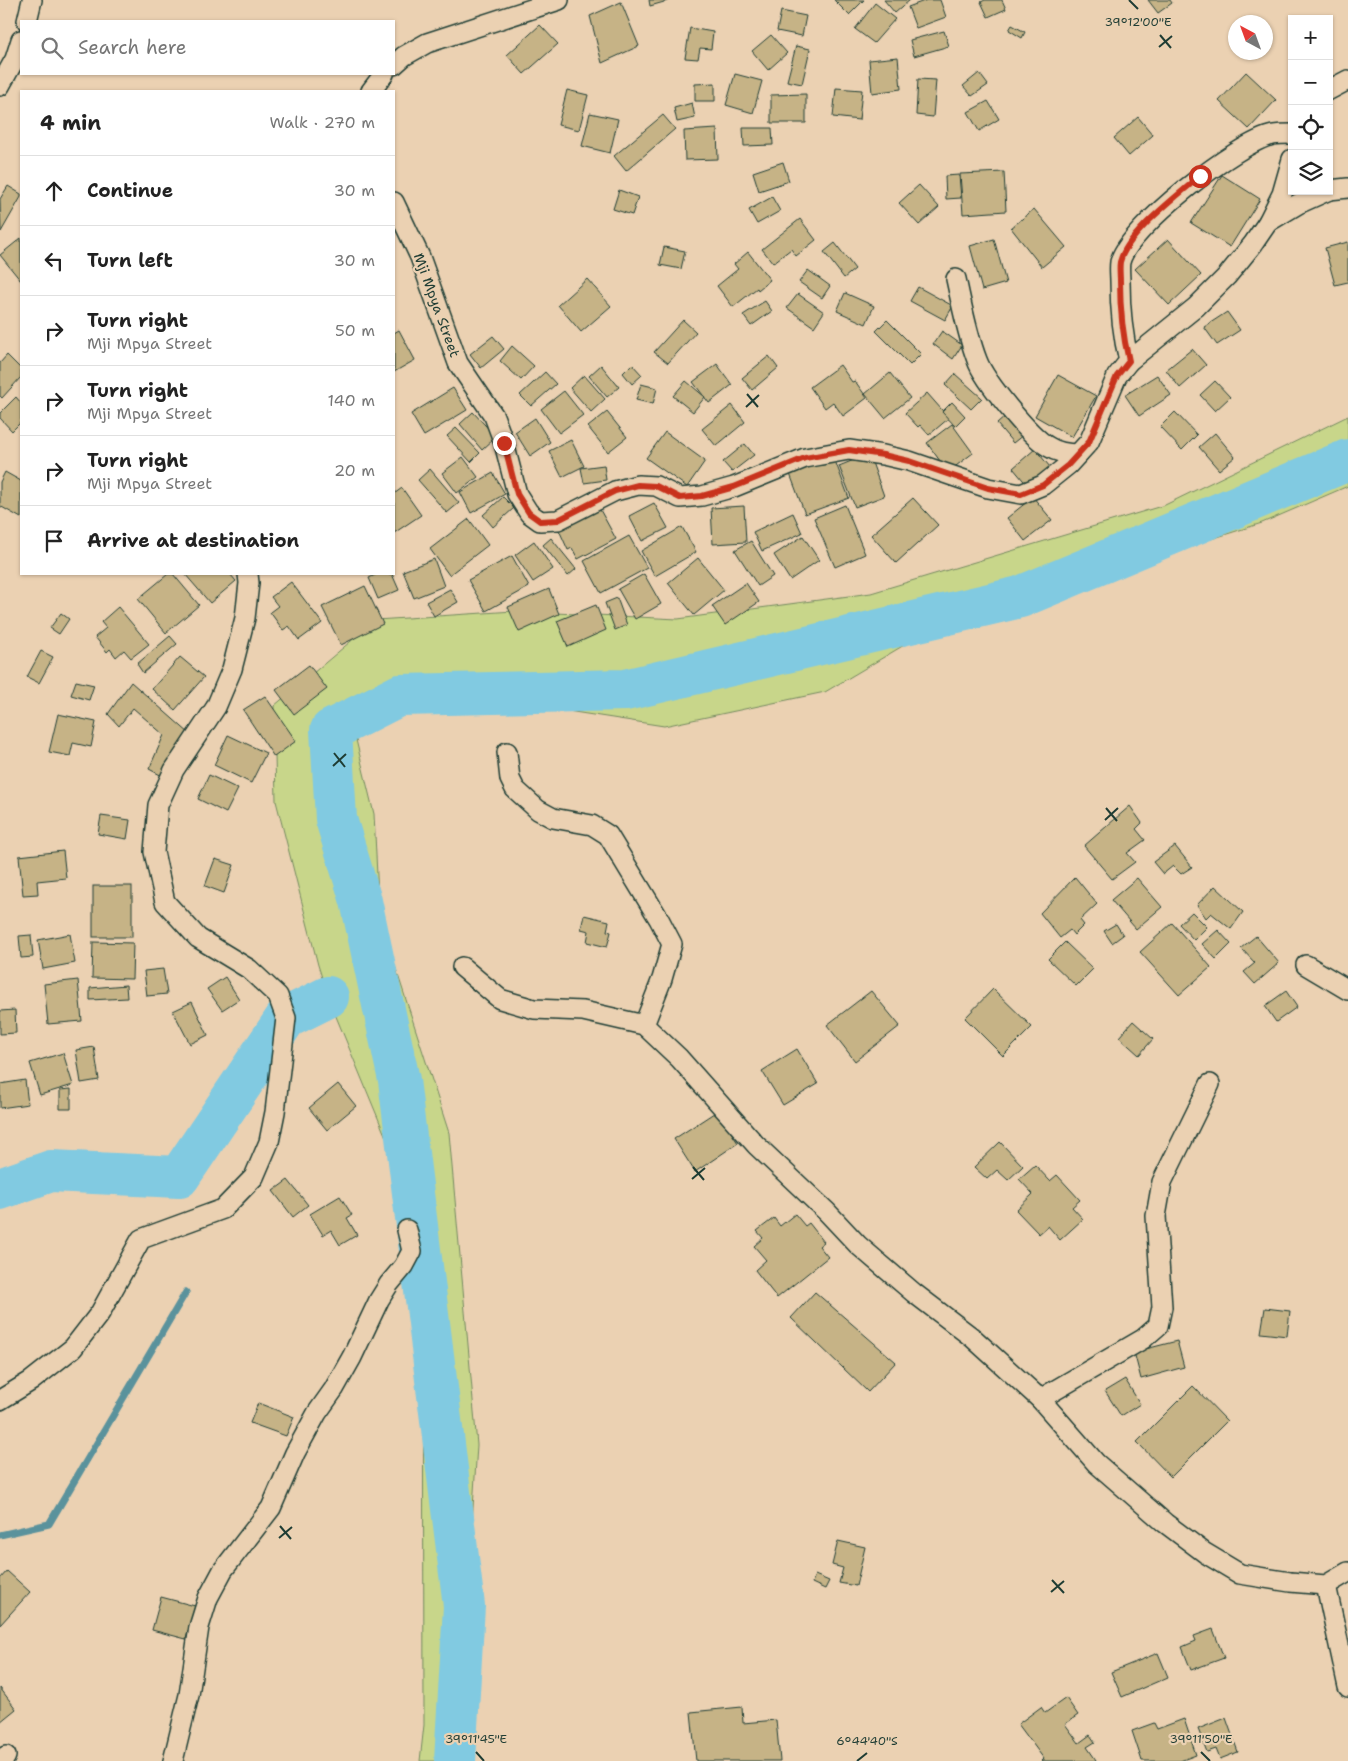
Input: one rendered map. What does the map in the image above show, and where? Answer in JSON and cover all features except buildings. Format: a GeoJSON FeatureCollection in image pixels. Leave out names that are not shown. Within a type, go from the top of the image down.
{"type":"FeatureCollection","features":[{"type":"Feature","properties":{"kind":"street"},"geometry":{"type":"LineString","coordinates":[[27,20],[32,0]]}},
{"type":"Feature","properties":{"kind":"street"},"geometry":{"type":"LineString","coordinates":[[395,64],[404,56],[427,43],[560,0]]}},
{"type":"Feature","properties":{"kind":"street"},"geometry":{"type":"LineString","coordinates":[[0,86],[15,59],[20,43]]}},
{"type":"Feature","properties":{"kind":"street"},"geometry":{"type":"LineString","coordinates":[[372,90],[383,75]]}},
{"type":"Feature","properties":{"kind":"street"},"geometry":{"type":"LineString","coordinates":[[1333,88],[1348,80]]}},
{"type":"Feature","properties":{"kind":"street"},"geometry":{"type":"LineString","coordinates":[[1129,361],[1122,335],[1120,312],[1120,262],[1126,248],[1141,229],[1200,176],[1231,155],[1272,135],[1288,134]]}},
{"type":"Feature","properties":{"kind":"street","name":"Mji Mpya Street"},"geometry":{"type":"LineString","coordinates":[[395,204],[420,257],[458,363],[494,416],[504,443],[517,494],[529,513],[540,521],[558,520],[615,491],[638,485],[656,486],[680,498],[702,496],[734,487],[805,458],[849,450],[909,461],[988,488],[1021,494],[1043,485],[1068,465],[1089,442],[1117,376],[1129,361],[1196,307],[1227,276],[1268,222],[1282,194],[1288,173]]}},
{"type":"Feature","properties":{"kind":"street"},"geometry":{"type":"LineString","coordinates":[[1333,190],[1348,188]]}},
{"type":"Feature","properties":{"kind":"street"},"geometry":{"type":"LineString","coordinates":[[1268,222],[1298,204],[1319,195]]}},
{"type":"Feature","properties":{"kind":"street"},"geometry":{"type":"LineString","coordinates":[[956,279],[977,362],[990,381],[1012,412],[1036,438],[1064,454],[1078,454]]}},
{"type":"Feature","properties":{"kind":"street"},"geometry":{"type":"LineString","coordinates":[[0,1400],[31,1381],[73,1348],[100,1313],[141,1239],[223,1209],[254,1177],[269,1142],[275,1112],[286,1018],[278,996],[248,969],[198,938],[165,902],[154,852],[158,805],[174,770],[216,707],[232,669],[244,618],[249,583],[248,575]]}},
{"type":"Feature","properties":{"kind":"street"},"geometry":{"type":"LineString","coordinates":[[507,752],[510,779],[515,789],[538,810],[553,818],[592,825],[608,835],[672,944],[662,979],[644,1025]]}},
{"type":"Feature","properties":{"kind":"street"},"geometry":{"type":"LineString","coordinates":[[1306,965],[1348,990]]}},
{"type":"Feature","properties":{"kind":"street"},"geometry":{"type":"LineString","coordinates":[[462,967],[500,999],[534,1009],[583,1011],[644,1025],[679,1058],[756,1145],[827,1212],[858,1245],[914,1293],[972,1338],[1040,1400],[1096,1464],[1165,1523],[1205,1553],[1240,1574],[1290,1582],[1326,1585],[1348,1572]]}},
{"type":"Feature","properties":{"kind":"street"},"geometry":{"type":"LineString","coordinates":[[1040,1400],[1143,1339],[1158,1326],[1162,1307],[1156,1216],[1162,1182],[1210,1084]]}},
{"type":"Feature","properties":{"kind":"street"},"geometry":{"type":"LineString","coordinates":[[173,1761],[189,1695],[199,1627],[208,1598],[223,1570],[271,1508],[295,1453],[316,1413],[334,1389],[352,1357],[379,1300],[404,1266],[412,1251],[407,1230]]}},
{"type":"Feature","properties":{"kind":"street"},"geometry":{"type":"LineString","coordinates":[[1326,1585],[1348,1688]]}},
{"type":"Feature","properties":{"kind":"green space"},"geometry":{"type":"Polygon","coordinates":[[[1348,416],[1348,486],[1262,523],[938,625],[825,692],[664,726],[490,699],[424,695],[349,711],[374,814],[379,916],[449,1133],[477,1445],[461,1698],[453,1761],[420,1761],[424,1725],[423,1227],[328,997],[318,965],[276,801],[274,706],[376,620],[514,611],[678,619],[871,593],[1165,505],[1348,416]]]}},
{"type":"Feature","properties":{"kind":"waterway"},"geometry":{"type":"LineString","coordinates":[[455,1761],[464,1606],[399,1080],[361,901],[336,819],[331,730],[400,695],[625,690],[1020,597],[1348,460]]}},
{"type":"Feature","properties":{"kind":"waterway"},"geometry":{"type":"LineString","coordinates":[[0,1189],[51,1171],[179,1177],[286,1018],[328,997]]}},
{"type":"Feature","properties":{"kind":"waterway"},"geometry":{"type":"LineString","coordinates":[[0,1535],[49,1524],[186,1292]]}},
{"type":"Feature","properties":{"kind":"route"},"geometry":{"type":"LineString","coordinates":[[504,443],[517,494],[529,513],[540,521],[558,520],[615,491],[638,485],[656,486],[680,498],[702,496],[734,487],[805,458],[849,450],[909,461],[988,488],[1021,494],[1043,485],[1068,465],[1089,442],[1117,376],[1129,361],[1122,335],[1120,262],[1126,248],[1141,229],[1200,176]]}}]}
